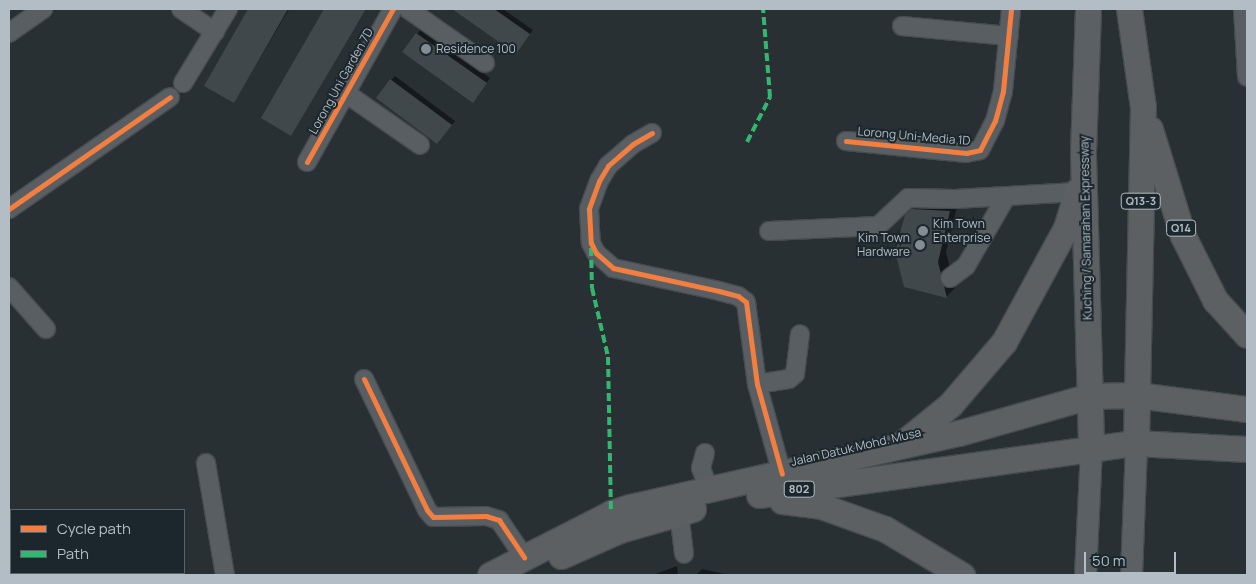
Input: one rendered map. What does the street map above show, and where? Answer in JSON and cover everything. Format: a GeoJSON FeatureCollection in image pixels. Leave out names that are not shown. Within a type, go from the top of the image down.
{"type":"FeatureCollection","features":[{"type":"Feature","properties":{"kind":"highway","name":"Kuching / Samarahan Expressway"},"geometry":{"type":"LineString","coordinates":[[1088,9],[1083,155],[1091,448]]}},
{"type":"Feature","properties":{"kind":"highway","name":"Q13-3"},"geometry":{"type":"LineString","coordinates":[[1129,9],[1143,107],[1136,443]]}},
{"type":"Feature","properties":{"kind":"highway","name":"Q14"},"geometry":{"type":"LineString","coordinates":[[1143,107],[1183,236],[1215,300],[1247,335]]}},
{"type":"Feature","properties":{"kind":"highway"},"geometry":{"type":"LineString","coordinates":[[901,445],[950,405],[1004,342],[1066,228],[1077,192],[1083,155]]}},
{"type":"Feature","properties":{"kind":"highway","name":"Jalan Datuk Mohd. Musa"},"geometry":{"type":"LineString","coordinates":[[521,566],[611,513],[901,445],[959,434],[1090,396],[1138,395],[1247,409]]}},
{"type":"Feature","properties":{"kind":"highway","name":"Jalan Datuk Mohd. Musa"},"geometry":{"type":"LineString","coordinates":[[490,575],[521,566],[620,530],[679,512],[749,496],[1136,443],[1247,449]]}},
{"type":"Feature","properties":{"kind":"highway"},"geometry":{"type":"LineString","coordinates":[[749,496],[821,506],[876,525],[962,575]]}},
{"type":"Feature","properties":{"kind":"main road","name":"Q13-3"},"geometry":{"type":"LineString","coordinates":[[1131,575],[1136,443]]}},
{"type":"Feature","properties":{"kind":"main road"},"geometry":{"type":"LineString","coordinates":[[1085,575],[1091,448]]}},
{"type":"Feature","properties":{"kind":"street"},"geometry":{"type":"LineString","coordinates":[[9,33],[43,9]]}},
{"type":"Feature","properties":{"kind":"street"},"geometry":{"type":"LineString","coordinates":[[181,9],[215,32]]}},
{"type":"Feature","properties":{"kind":"street"},"geometry":{"type":"LineString","coordinates":[[183,83],[228,9]]}},
{"type":"Feature","properties":{"kind":"street","name":"Lorong Uni Garden 7D"},"geometry":{"type":"LineString","coordinates":[[307,162],[347,94],[393,9]]}},
{"type":"Feature","properties":{"kind":"street"},"geometry":{"type":"LineString","coordinates":[[408,9],[485,62]]}},
{"type":"Feature","properties":{"kind":"street"},"geometry":{"type":"LineString","coordinates":[[902,26],[1009,36],[1011,9]]}},
{"type":"Feature","properties":{"kind":"street"},"geometry":{"type":"LineString","coordinates":[[1243,9],[1247,77]]}},
{"type":"Feature","properties":{"kind":"street","name":"Lorong Uni-Media 1D"},"geometry":{"type":"LineString","coordinates":[[846,141],[966,153],[980,150],[995,121],[1003,91],[1009,36]]}},
{"type":"Feature","properties":{"kind":"street"},"geometry":{"type":"LineString","coordinates":[[347,94],[420,145]]}},
{"type":"Feature","properties":{"kind":"street"},"geometry":{"type":"LineString","coordinates":[[9,209],[170,97]]}},
{"type":"Feature","properties":{"kind":"street"},"geometry":{"type":"LineString","coordinates":[[652,133],[627,149],[608,166],[599,181],[588,209],[591,242],[596,253],[613,268],[719,291],[738,296],[746,302],[757,384],[782,474]]}},
{"type":"Feature","properties":{"kind":"street"},"geometry":{"type":"LineString","coordinates":[[769,231],[878,226],[908,198],[1006,197],[1077,192]]}},
{"type":"Feature","properties":{"kind":"street"},"geometry":{"type":"LineString","coordinates":[[950,278],[966,266],[1006,197]]}},
{"type":"Feature","properties":{"kind":"street"},"geometry":{"type":"LineString","coordinates":[[9,287],[46,329]]}},
{"type":"Feature","properties":{"kind":"street"},"geometry":{"type":"LineString","coordinates":[[757,384],[789,379],[795,374],[800,334]]}},
{"type":"Feature","properties":{"kind":"street"},"geometry":{"type":"LineString","coordinates":[[364,379],[427,510],[433,517],[486,516],[499,520],[521,566]]}},
{"type":"Feature","properties":{"kind":"street"},"geometry":{"type":"LineString","coordinates":[[705,453],[701,468],[709,490]]}},
{"type":"Feature","properties":{"kind":"street"},"geometry":{"type":"LineString","coordinates":[[206,463],[225,575]]}},
{"type":"Feature","properties":{"kind":"street"},"geometry":{"type":"LineString","coordinates":[[679,512],[684,554]]}},
{"type":"Feature","properties":{"kind":"building"},"geometry":{"type":"Polygon","coordinates":[[[248,9],[288,9],[234,103],[204,86],[248,9]]]}},
{"type":"Feature","properties":{"kind":"building"},"geometry":{"type":"Polygon","coordinates":[[[324,9],[366,9],[291,136],[261,118],[324,9]]]}},
{"type":"Feature","properties":{"kind":"building"},"geometry":{"type":"Polygon","coordinates":[[[452,9],[494,9],[530,34],[516,54],[452,9]]]}},
{"type":"Feature","properties":{"kind":"building"},"geometry":{"type":"Polygon","coordinates":[[[416,33],[487,83],[473,103],[402,52],[416,33]]]}},
{"type":"Feature","properties":{"kind":"building"},"geometry":{"type":"Polygon","coordinates":[[[390,79],[452,125],[437,144],[376,98],[390,79]]]}},
{"type":"Feature","properties":{"kind":"building","name":"Kim Town Enterprise"},"geometry":{"type":"Polygon","coordinates":[[[912,209],[950,211],[938,262],[947,298],[904,287],[895,251],[905,215],[912,209]]]}},
{"type":"Feature","properties":{"kind":"marked path"},"geometry":{"type":"LineString","coordinates":[[747,142],[770,97],[763,9]]}},
{"type":"Feature","properties":{"kind":"marked path"},"geometry":{"type":"LineString","coordinates":[[591,248],[592,288],[608,357],[611,513]]}},
{"type":"Feature","properties":{"kind":"cycle path"},"geometry":{"type":"LineString","coordinates":[[307,162],[393,9]]}},
{"type":"Feature","properties":{"kind":"cycle path"},"geometry":{"type":"LineString","coordinates":[[846,141],[966,153],[980,150],[995,121],[1003,91],[1011,9]]}},
{"type":"Feature","properties":{"kind":"cycle path"},"geometry":{"type":"LineString","coordinates":[[9,209],[170,97]]}},
{"type":"Feature","properties":{"kind":"cycle path"},"geometry":{"type":"LineString","coordinates":[[652,133],[633,144],[608,166],[599,181],[589,209],[591,243],[596,253],[613,268],[719,291],[738,296],[746,302],[757,384],[782,474]]}},
{"type":"Feature","properties":{"kind":"cycle path"},"geometry":{"type":"LineString","coordinates":[[364,379],[427,510],[433,517],[486,516],[499,520],[524,557]]}},
{"type":"Feature","properties":{"kind":"place","name":"Residence 100"},"geometry":{"type":"Point","coordinates":[426,49]}},
{"type":"Feature","properties":{"kind":"place","name":"Kim Town Enterprise"},"geometry":{"type":"Point","coordinates":[923,231]}},
{"type":"Feature","properties":{"kind":"place","name":"Kim Town Hardware"},"geometry":{"type":"Point","coordinates":[920,245]}}]}
